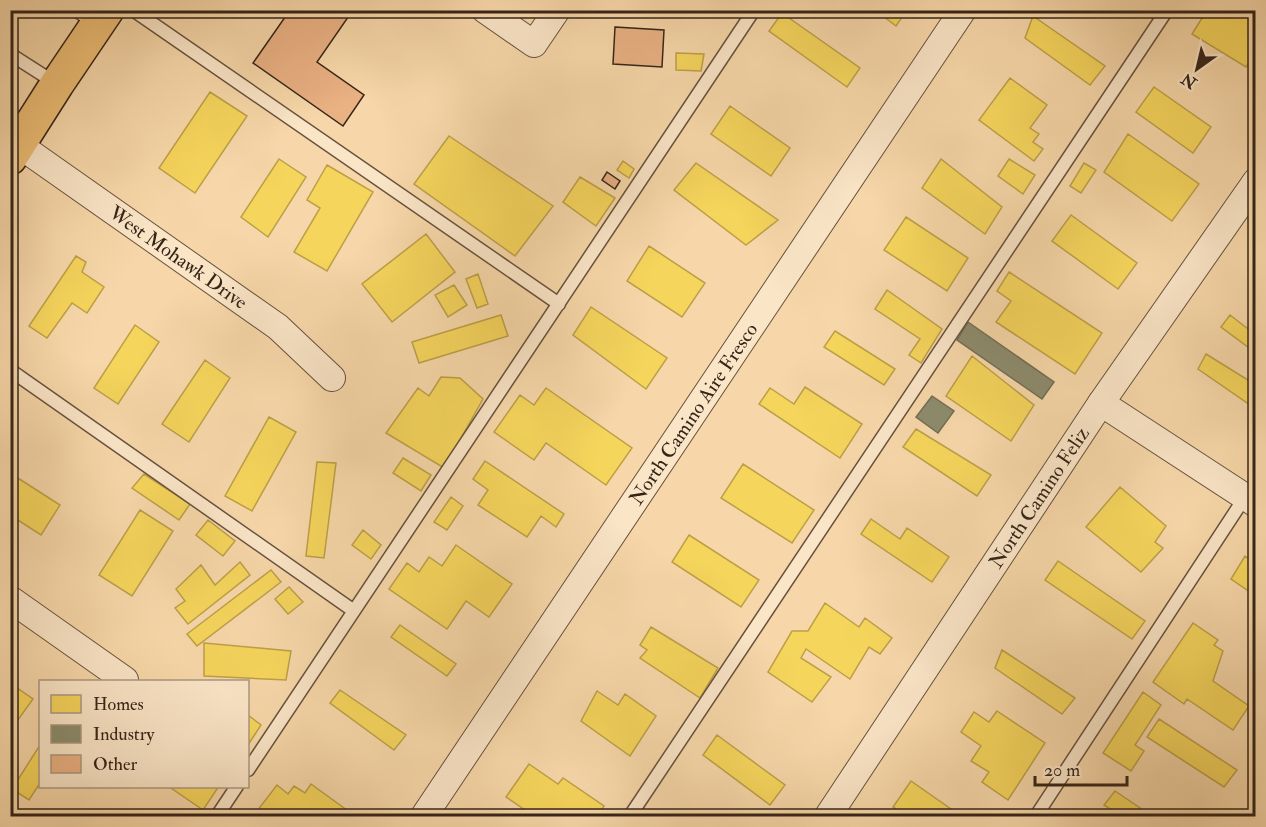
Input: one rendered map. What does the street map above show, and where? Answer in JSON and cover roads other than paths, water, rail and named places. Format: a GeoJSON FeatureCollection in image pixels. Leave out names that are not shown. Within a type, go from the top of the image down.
{"type":"FeatureCollection","features":[{"type":"Feature","properties":{"kind":"main road"},"geometry":{"type":"LineString","coordinates":[[14,151],[57,84],[94,15]]}},
{"type":"Feature","properties":{"kind":"street"},"geometry":{"type":"LineString","coordinates":[[485,10],[534,44],[557,10]]}},
{"type":"Feature","properties":{"kind":"street","name":"North Camino Aire Fresco"},"geometry":{"type":"LineString","coordinates":[[424,816],[963,10]]}},
{"type":"Feature","properties":{"kind":"street","name":"West Mohawk Drive"},"geometry":{"type":"LineString","coordinates":[[14,151],[278,327],[332,378]]}},
{"type":"Feature","properties":{"kind":"street","name":"North Camino Feliz"},"geometry":{"type":"LineString","coordinates":[[828,816],[1101,403],[1256,181]]}},
{"type":"Feature","properties":{"kind":"street"},"geometry":{"type":"LineString","coordinates":[[1101,403],[1250,501]]}},
{"type":"Feature","properties":{"kind":"street"},"geometry":{"type":"LineString","coordinates":[[10,599],[125,680]]}},
{"type":"Feature","properties":{"kind":"lane"},"geometry":{"type":"LineString","coordinates":[[133,10],[559,304]]}},
{"type":"Feature","properties":{"kind":"lane"},"geometry":{"type":"LineString","coordinates":[[249,768],[754,10]]}},
{"type":"Feature","properties":{"kind":"lane"},"geometry":{"type":"LineString","coordinates":[[630,816],[1167,10]]}},
{"type":"Feature","properties":{"kind":"lane"},"geometry":{"type":"LineString","coordinates":[[10,54],[57,84]]}},
{"type":"Feature","properties":{"kind":"lane"},"geometry":{"type":"LineString","coordinates":[[10,370],[354,611]]}},
{"type":"Feature","properties":{"kind":"lane"},"geometry":{"type":"LineString","coordinates":[[1036,816],[1250,501]]}},
{"type":"Feature","properties":{"kind":"lane"},"geometry":{"type":"LineString","coordinates":[[217,816],[236,788]]}}]}
